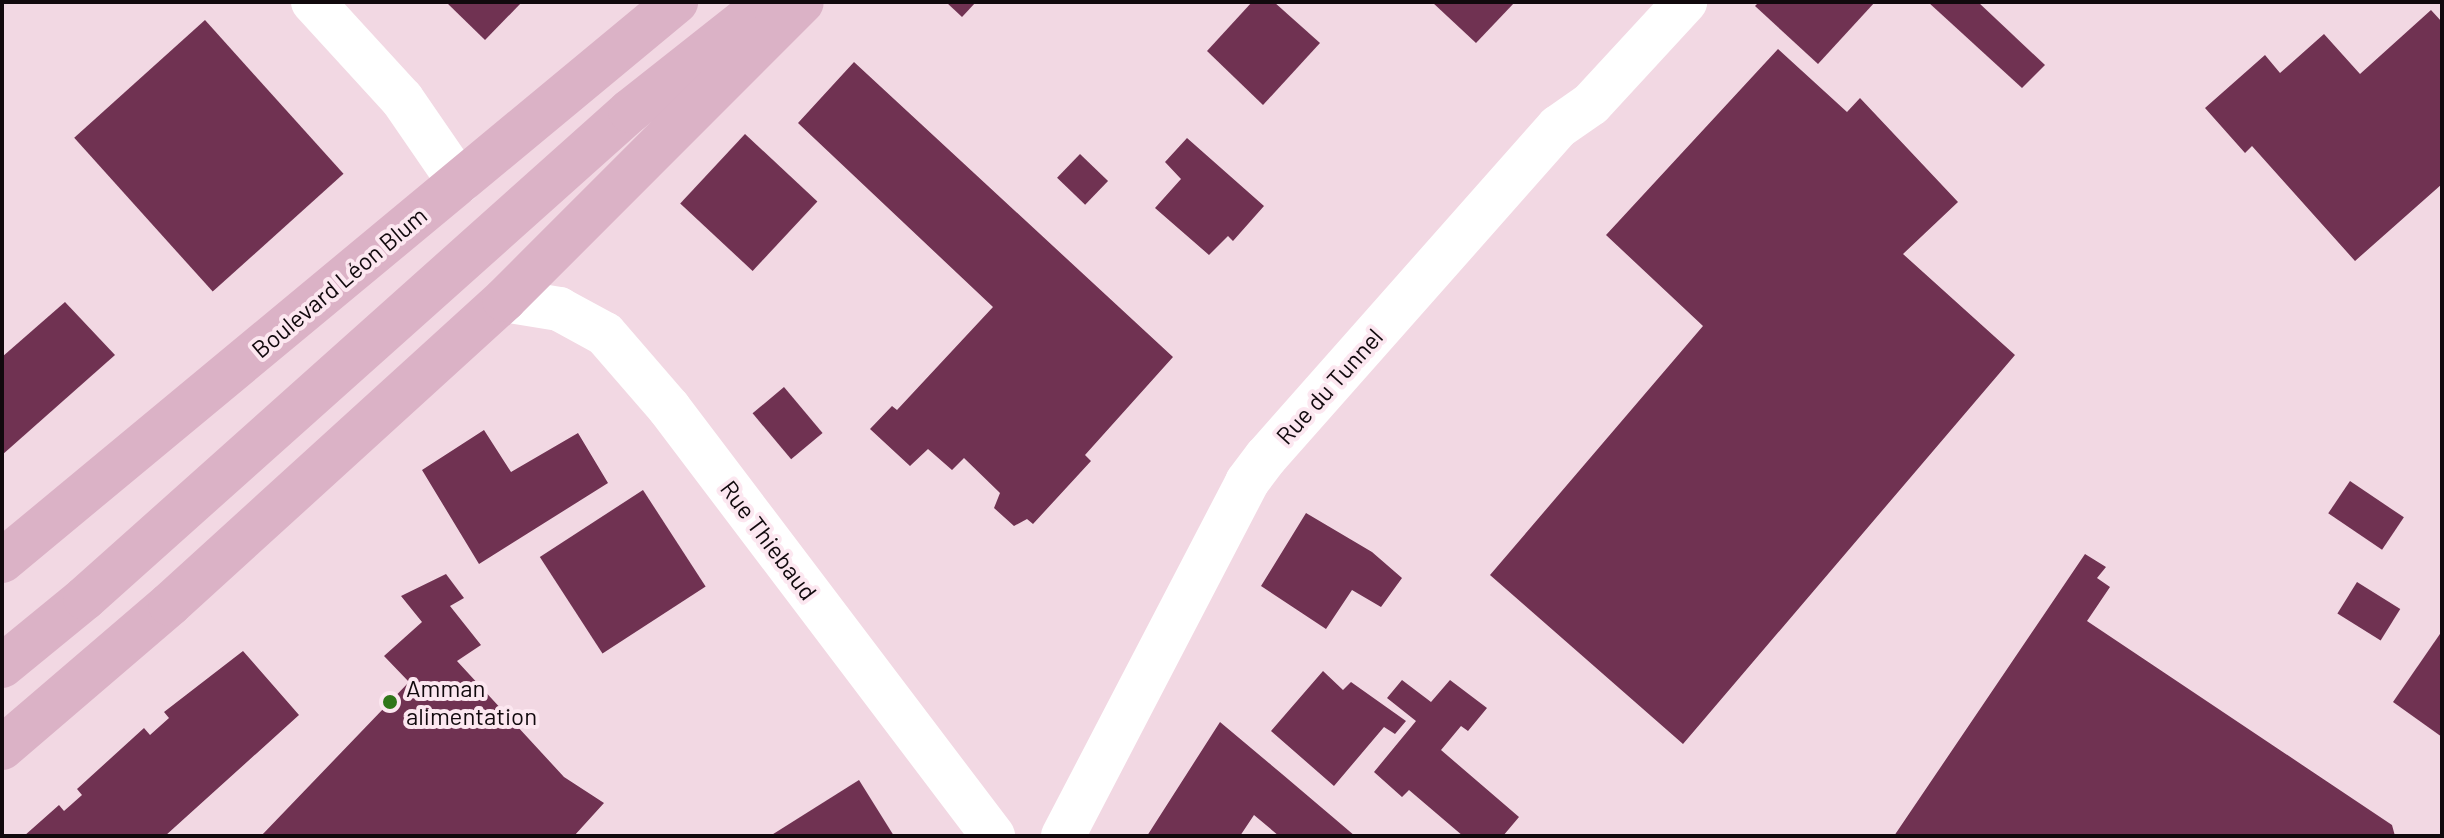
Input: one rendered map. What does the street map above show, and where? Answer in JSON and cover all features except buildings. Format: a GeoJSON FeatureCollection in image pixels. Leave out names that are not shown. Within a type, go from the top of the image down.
{"type":"FeatureCollection","features":[{"type":"Feature","properties":{"kind":"main road","name":"Boulevard Léon Blum"},"geometry":{"type":"LineString","coordinates":[[2,561],[676,2]]}},
{"type":"Feature","properties":{"kind":"main road"},"geometry":{"type":"LineString","coordinates":[[630,111],[729,2]]}},
{"type":"Feature","properties":{"kind":"main road"},"geometry":{"type":"LineString","coordinates":[[2,666],[85,598],[630,111],[768,2]]}},
{"type":"Feature","properties":{"kind":"main road"},"geometry":{"type":"LineString","coordinates":[[2,748],[170,604],[504,300],[802,2]]}},
{"type":"Feature","properties":{"kind":"street"},"geometry":{"type":"LineString","coordinates":[[313,2],[402,99],[459,182]]}},
{"type":"Feature","properties":{"kind":"street","name":"Rue du Tunnel"},"geometry":{"type":"LineString","coordinates":[[1063,836],[1247,482],[1558,127],[1591,104],[1685,2]]}},
{"type":"Feature","properties":{"kind":"street","name":"Rue Thiebaud"},"geometry":{"type":"LineString","coordinates":[[504,300],[559,309],[605,334],[669,408],[993,836]]}},
{"type":"Feature","properties":{"kind":"place","name":"Amman alimentation"},"geometry":{"type":"Point","coordinates":[390,702]}}]}
